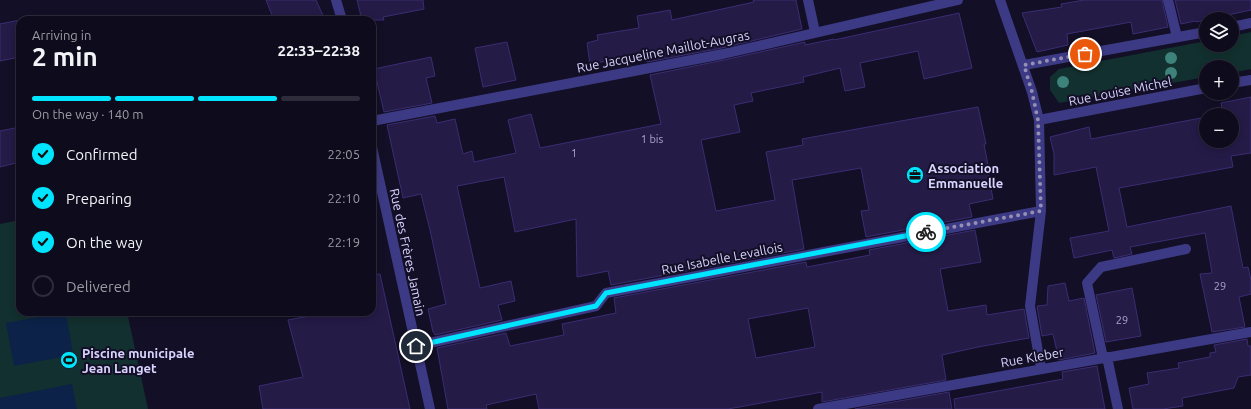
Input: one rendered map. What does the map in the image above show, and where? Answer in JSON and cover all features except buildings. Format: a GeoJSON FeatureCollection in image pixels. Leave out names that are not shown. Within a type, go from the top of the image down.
{"type":"FeatureCollection","features":[{"type":"Feature","properties":{"kind":"street"},"geometry":{"type":"LineString","coordinates":[[336,0],[341,16]]}},
{"type":"Feature","properties":{"kind":"street"},"geometry":{"type":"LineString","coordinates":[[808,0],[810,33]]}},
{"type":"Feature","properties":{"kind":"street","name":"Rue Jacqueline Maillot-Augras"},"geometry":{"type":"LineString","coordinates":[[376,120],[723,54],[958,0]]}},
{"type":"Feature","properties":{"kind":"street"},"geometry":{"type":"LineString","coordinates":[[1000,0],[1024,65],[1038,120],[1041,211],[1030,306],[1042,368]]}},
{"type":"Feature","properties":{"kind":"street"},"geometry":{"type":"LineString","coordinates":[[1168,0],[1176,37]]}},
{"type":"Feature","properties":{"kind":"street"},"geometry":{"type":"LineString","coordinates":[[1239,26],[1251,23]]}},
{"type":"Feature","properties":{"kind":"street"},"geometry":{"type":"LineString","coordinates":[[1024,65],[1199,33]]}},
{"type":"Feature","properties":{"kind":"street"},"geometry":{"type":"LineString","coordinates":[[1239,82],[1251,80]]}},
{"type":"Feature","properties":{"kind":"street","name":"Rue Louise Michel"},"geometry":{"type":"LineString","coordinates":[[1038,120],[1199,89]]}},
{"type":"Feature","properties":{"kind":"street","name":"Rue des Frères Jamain"},"geometry":{"type":"LineString","coordinates":[[376,165],[430,409]]}},
{"type":"Feature","properties":{"kind":"street","name":"Rue Isabelle Levallois"},"geometry":{"type":"LineString","coordinates":[[416,346],[596,306],[606,293],[1041,211]]}},
{"type":"Feature","properties":{"kind":"street"},"geometry":{"type":"LineString","coordinates":[[1118,409],[1087,283],[1101,267],[1186,249]]}},
{"type":"Feature","properties":{"kind":"street","name":"Rue Kleber"},"geometry":{"type":"LineString","coordinates":[[818,409],[1251,332]]}},
{"type":"Feature","properties":{"kind":"green space"},"geometry":{"type":"Polygon","coordinates":[[[1251,32],[1251,69],[1239,72],[1239,60],[1199,60],[1199,78],[1059,103],[1050,90],[1050,77],[1059,69],[1199,42],[1199,52],[1239,52],[1239,35],[1251,32]]]}},
{"type":"Feature","properties":{"kind":"green space","name":"Piscine municipale Jean Langet"},"geometry":{"type":"Polygon","coordinates":[[[16,221],[16,316],[128,316],[148,409],[0,409],[0,224],[16,221]]]}},
{"type":"Feature","properties":{"kind":"water"},"geometry":{"type":"Polygon","coordinates":[[[44,316],[67,316],[73,355],[14,366],[6,323],[44,316]]]}},
{"type":"Feature","properties":{"kind":"water"},"geometry":{"type":"Polygon","coordinates":[[[72,384],[77,409],[0,409],[0,398],[72,384]]]}},
{"type":"Feature","properties":{"kind":"way so far"},"geometry":{"type":"LineString","coordinates":[[926,232],[1041,211],[1038,120],[1024,65],[1085,54]]}},
{"type":"Feature","properties":{"kind":"place","name":"Association Emmanuelle"},"geometry":{"type":"Point","coordinates":[915,175]}},
{"type":"Feature","properties":{"kind":"place","name":"Piscine municipale Jean Langet"},"geometry":{"type":"Point","coordinates":[69,360]}},
{"type":"Feature","properties":{"kind":"route"},"geometry":{"type":"LineString","coordinates":[[416,346],[596,306],[606,293],[926,232]]}}]}
